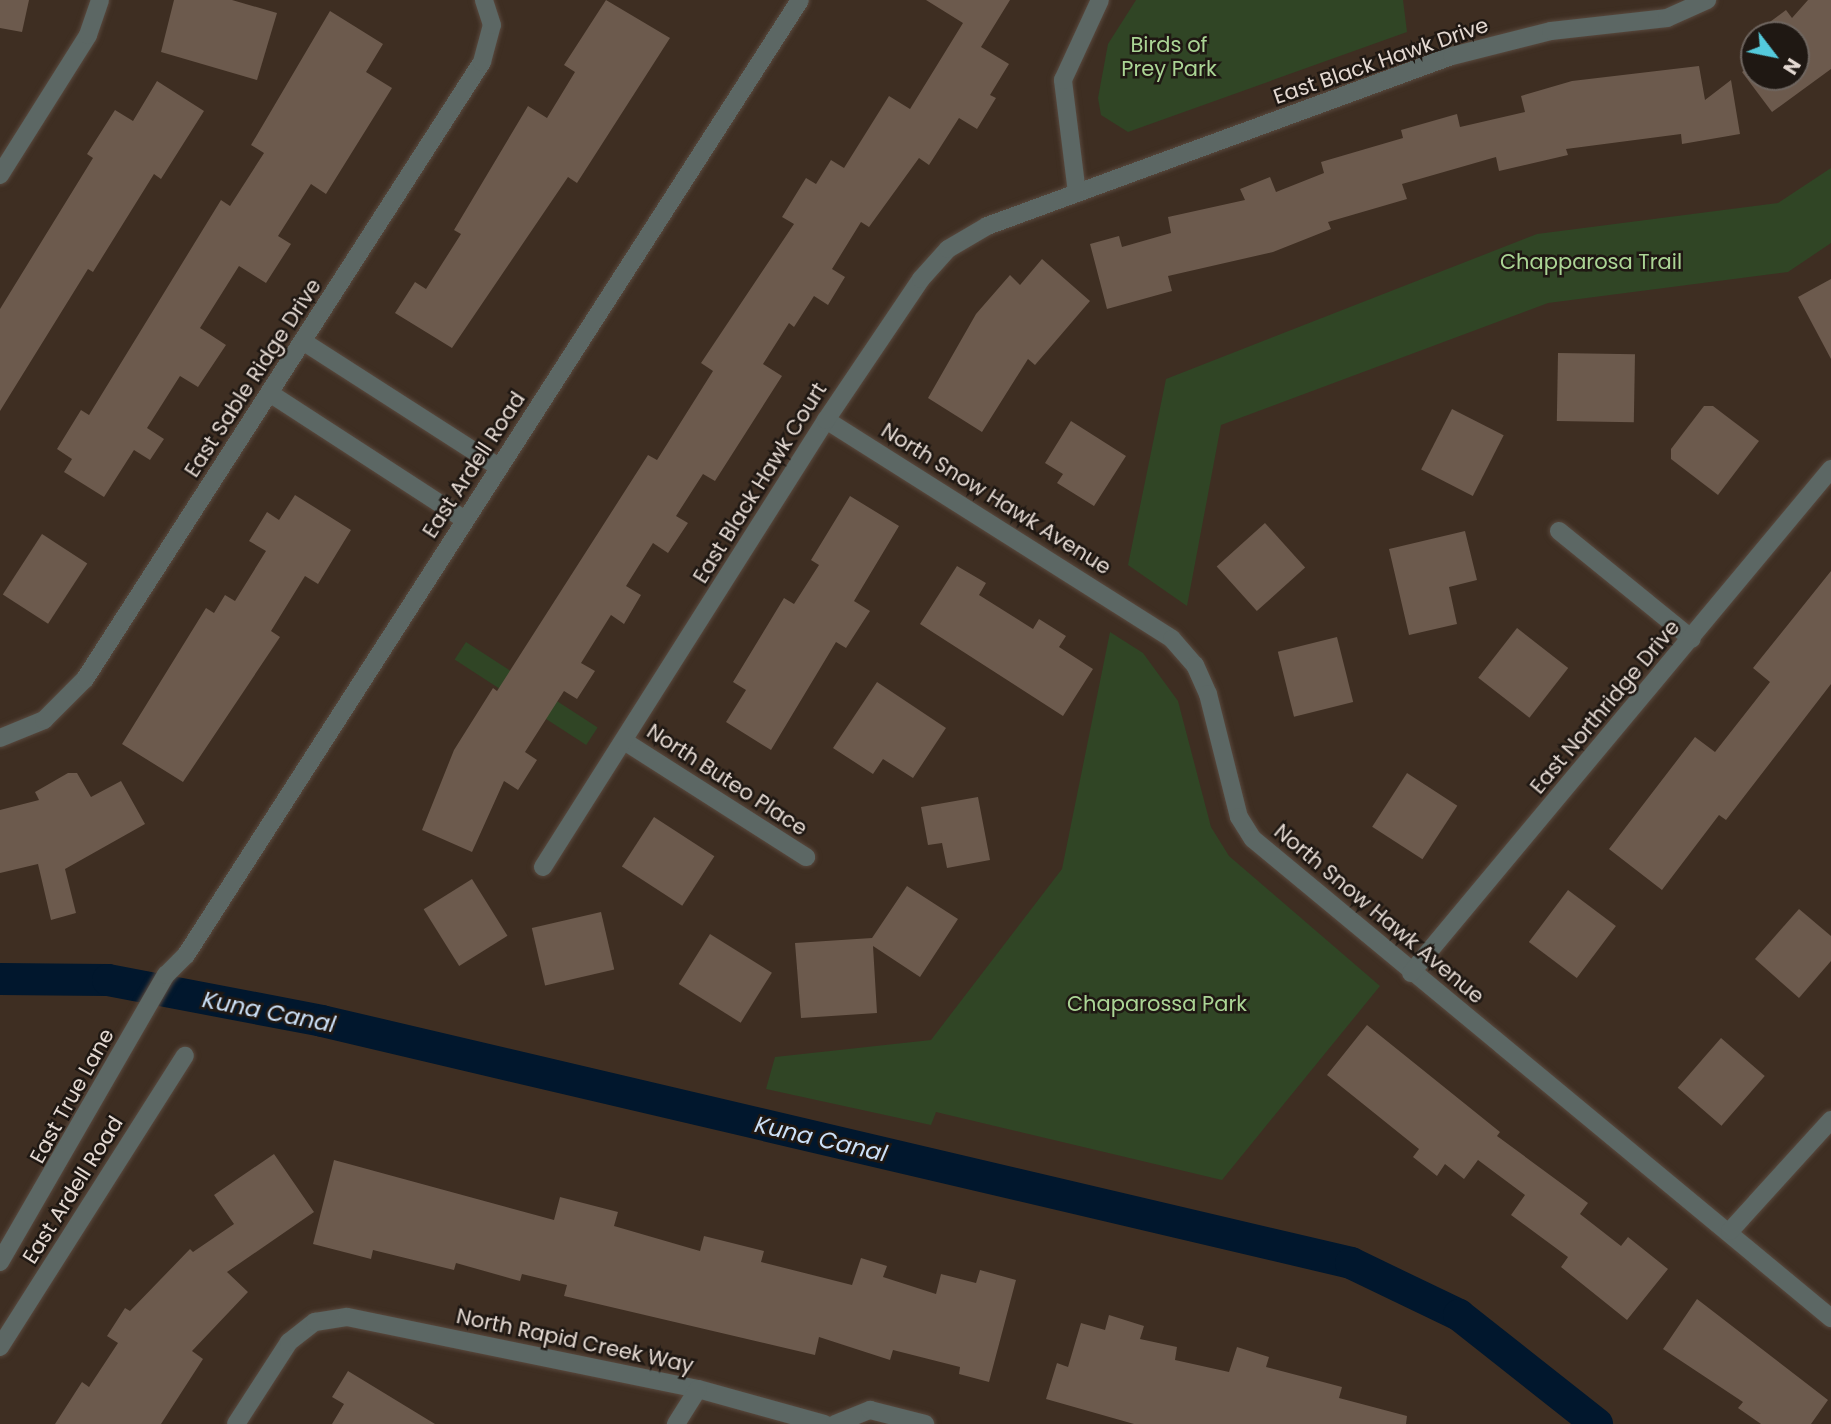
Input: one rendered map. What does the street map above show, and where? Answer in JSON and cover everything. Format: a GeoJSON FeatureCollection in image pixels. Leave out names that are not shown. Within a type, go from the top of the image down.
{"type":"FeatureCollection","features":[{"type":"Feature","properties":{"kind":"street"},"geometry":{"type":"LineString","coordinates":[[0,175],[88,35],[100,0]]}},
{"type":"Feature","properties":{"kind":"street","name":"East Ardell Road"},"geometry":{"type":"LineString","coordinates":[[186,955],[800,0]]}},
{"type":"Feature","properties":{"kind":"street"},"geometry":{"type":"LineString","coordinates":[[1077,193],[1063,80],[1100,0]]}},
{"type":"Feature","properties":{"kind":"street","name":"East Black Hawk Drive"},"geometry":{"type":"LineString","coordinates":[[1077,193],[1452,56],[1551,31],[1667,18],[1707,0]]}},
{"type":"Feature","properties":{"kind":"street","name":"East Sable Ridge Drive"},"geometry":{"type":"LineString","coordinates":[[0,738],[44,720],[73,694],[271,394],[482,62],[492,24],[485,2]]}},
{"type":"Feature","properties":{"kind":"street","name":"East Black Hawk Court"},"geometry":{"type":"LineString","coordinates":[[542,867],[826,419],[921,279],[948,249],[987,226],[1077,193]]}},
{"type":"Feature","properties":{"kind":"street"},"geometry":{"type":"LineString","coordinates":[[304,342],[499,467]]}},
{"type":"Feature","properties":{"kind":"street"},"geometry":{"type":"LineString","coordinates":[[271,394],[465,520]]}},
{"type":"Feature","properties":{"kind":"street","name":"North Snow Hawk Avenue"},"geometry":{"type":"LineString","coordinates":[[826,419],[1172,639],[1195,665],[1208,694],[1239,817],[1253,839],[1410,973],[1730,1231],[1831,1318]]}},
{"type":"Feature","properties":{"kind":"street","name":"East Northridge Drive"},"geometry":{"type":"LineString","coordinates":[[1410,973],[1692,639],[1831,469]]}},
{"type":"Feature","properties":{"kind":"street"},"geometry":{"type":"LineString","coordinates":[[1559,531],[1692,639]]}},
{"type":"Feature","properties":{"kind":"street","name":"North Buteo Place"},"geometry":{"type":"LineString","coordinates":[[624,741],[806,857]]}},
{"type":"Feature","properties":{"kind":"street","name":"East True Lane"},"geometry":{"type":"LineString","coordinates":[[0,1262],[166,975],[186,955]]}},
{"type":"Feature","properties":{"kind":"street","name":"East Ardell Road"},"geometry":{"type":"LineString","coordinates":[[0,1348],[185,1056]]}},
{"type":"Feature","properties":{"kind":"street"},"geometry":{"type":"LineString","coordinates":[[1730,1231],[1831,1120]]}},
{"type":"Feature","properties":{"kind":"street","name":"North Rapid Creek Way"},"geometry":{"type":"LineString","coordinates":[[236,1424],[289,1342],[315,1322],[347,1317],[698,1389],[824,1424]]}},
{"type":"Feature","properties":{"kind":"street"},"geometry":{"type":"LineString","coordinates":[[676,1424],[698,1389]]}},
{"type":"Feature","properties":{"kind":"street"},"geometry":{"type":"LineString","coordinates":[[835,1424],[870,1410],[925,1424]]}},
{"type":"Feature","properties":{"kind":"green space","name":"Birds of Prey Park"},"geometry":{"type":"Polygon","coordinates":[[[1136,0],[1403,0],[1407,32],[1128,132],[1101,115],[1098,98],[1108,44],[1136,0]]]}},
{"type":"Feature","properties":{"kind":"green space","name":"Chapparosa Trail"},"geometry":{"type":"Polygon","coordinates":[[[1831,168],[1831,243],[1788,272],[1548,303],[1221,425],[1187,606],[1128,565],[1166,379],[1537,234],[1778,203],[1831,168]]]}},
{"type":"Feature","properties":{"kind":"green space","name":"Chaparossa Park"},"geometry":{"type":"Polygon","coordinates":[[[1110,632],[1143,653],[1178,701],[1211,827],[1229,856],[1380,986],[1222,1180],[936,1112],[931,1125],[766,1089],[775,1057],[931,1040],[1062,869],[1110,632]]]}},
{"type":"Feature","properties":{"kind":"green space"},"geometry":{"type":"Polygon","coordinates":[[[466,642],[598,728],[586,745],[455,660],[466,642]]]}},
{"type":"Feature","properties":{"kind":"building"},"geometry":{"type":"Polygon","coordinates":[[[0,0],[29,0],[22,32],[0,28],[0,0]]]}},
{"type":"Feature","properties":{"kind":"building"},"geometry":{"type":"Polygon","coordinates":[[[174,0],[232,0],[277,13],[257,80],[161,52],[174,0]]]}},
{"type":"Feature","properties":{"kind":"building"},"geometry":{"type":"Polygon","coordinates":[[[606,0],[670,38],[577,183],[568,177],[452,348],[395,313],[415,282],[426,289],[461,234],[454,230],[528,106],[547,118],[575,72],[564,65],[606,0]]]}},
{"type":"Feature","properties":{"kind":"building"},"geometry":{"type":"Polygon","coordinates":[[[926,0],[1010,0],[981,47],[1009,64],[990,95],[996,98],[977,129],[959,118],[929,165],[919,158],[869,227],[861,222],[832,269],[845,277],[828,305],[814,296],[794,327],[789,323],[763,364],[782,376],[715,481],[703,474],[676,516],[688,523],[668,553],[653,543],[626,586],[641,595],[624,624],[611,615],[581,663],[595,671],[577,699],[564,691],[525,752],[537,760],[518,790],[504,781],[472,852],[422,830],[454,750],[493,688],[497,691],[648,455],[657,460],[713,371],[701,363],[794,224],[782,217],[806,178],[816,184],[831,160],[844,168],[889,96],[910,109],[963,23],[926,0]]]}},
{"type":"Feature","properties":{"kind":"building"},"geometry":{"type":"Polygon","coordinates":[[[1808,0],[1831,0],[1831,69],[1810,84],[1810,21],[1771,21],[1786,10],[1792,18],[1808,0]]]}},
{"type":"Feature","properties":{"kind":"building"},"geometry":{"type":"Polygon","coordinates":[[[330,11],[383,44],[366,72],[392,88],[326,194],[311,184],[278,236],[291,244],[266,283],[239,266],[200,328],[226,345],[198,387],[180,376],[147,428],[164,439],[150,460],[134,450],[104,497],[64,472],[72,459],[57,449],[81,410],[89,415],[221,200],[230,206],[264,153],[251,145],[330,11]]]}},
{"type":"Feature","properties":{"kind":"building"},"geometry":{"type":"Polygon","coordinates":[[[1699,66],[1705,100],[1731,80],[1740,134],[1682,144],[1681,134],[1566,149],[1568,155],[1499,171],[1496,157],[1402,184],[1407,199],[1328,222],[1331,229],[1273,252],[1168,276],[1172,291],[1107,309],[1090,244],[1119,236],[1122,247],[1171,233],[1168,217],[1245,200],[1240,189],[1270,177],[1276,192],[1324,173],[1321,162],[1403,138],[1401,130],[1457,114],[1460,127],[1525,112],[1521,96],[1572,81],[1699,66]]]}},
{"type":"Feature","properties":{"kind":"building"},"geometry":{"type":"Polygon","coordinates":[[[157,81],[204,111],[161,179],[154,174],[93,272],[88,269],[0,411],[0,309],[93,158],[87,154],[115,110],[133,121],[157,81]]]}},
{"type":"Feature","properties":{"kind":"building"},"geometry":{"type":"Polygon","coordinates":[[[1756,91],[1801,91],[1772,112],[1756,91]]]}},
{"type":"Feature","properties":{"kind":"building"},"geometry":{"type":"Polygon","coordinates":[[[1042,259],[1090,301],[1035,365],[1028,359],[982,432],[928,398],[976,314],[1010,275],[1020,285],[1042,259]]]}},
{"type":"Feature","properties":{"kind":"building"},"geometry":{"type":"Polygon","coordinates":[[[1831,279],[1831,359],[1798,297],[1831,279]]]}},
{"type":"Feature","properties":{"kind":"building"},"geometry":{"type":"Polygon","coordinates":[[[1558,353],[1635,354],[1634,422],[1557,421],[1558,353]]]}},
{"type":"Feature","properties":{"kind":"building"},"geometry":{"type":"Polygon","coordinates":[[[1704,406],[1713,406],[1759,441],[1718,495],[1671,459],[1671,449],[1704,406]]]}},
{"type":"Feature","properties":{"kind":"building"},"geometry":{"type":"Polygon","coordinates":[[[1452,409],[1504,435],[1473,496],[1421,470],[1452,409]]]}},
{"type":"Feature","properties":{"kind":"building"},"geometry":{"type":"Polygon","coordinates":[[[1071,421],[1126,456],[1094,506],[1057,483],[1063,474],[1045,463],[1071,421]]]}},
{"type":"Feature","properties":{"kind":"building"},"geometry":{"type":"Polygon","coordinates":[[[295,495],[351,530],[318,584],[305,576],[271,631],[280,637],[183,782],[122,744],[206,608],[214,613],[225,595],[235,601],[266,551],[249,541],[267,512],[279,520],[295,495]]]}},
{"type":"Feature","properties":{"kind":"building"},"geometry":{"type":"Polygon","coordinates":[[[850,496],[899,526],[854,601],[870,611],[846,648],[836,642],[771,750],[726,722],[746,690],[733,682],[784,598],[794,604],[819,565],[811,560],[850,496]]]}},
{"type":"Feature","properties":{"kind":"building"},"geometry":{"type":"Polygon","coordinates":[[[1265,523],[1305,568],[1257,611],[1217,566],[1265,523]]]}},
{"type":"Feature","properties":{"kind":"building"},"geometry":{"type":"Polygon","coordinates":[[[1465,531],[1477,580],[1449,587],[1457,624],[1409,635],[1389,549],[1465,531]]]}},
{"type":"Feature","properties":{"kind":"building"},"geometry":{"type":"Polygon","coordinates":[[[42,534],[87,563],[48,624],[3,594],[42,534]]]}},
{"type":"Feature","properties":{"kind":"building"},"geometry":{"type":"Polygon","coordinates":[[[957,566],[986,583],[979,595],[1033,629],[1039,619],[1066,636],[1059,647],[1093,669],[1063,716],[920,624],[957,566]]]}},
{"type":"Feature","properties":{"kind":"building"},"geometry":{"type":"Polygon","coordinates":[[[1831,571],[1831,684],[1726,820],[1719,815],[1662,890],[1609,849],[1695,737],[1715,752],[1770,682],[1753,668],[1831,571]]]}},
{"type":"Feature","properties":{"kind":"building"},"geometry":{"type":"Polygon","coordinates":[[[1517,628],[1568,668],[1529,718],[1478,678],[1517,628]]]}},
{"type":"Feature","properties":{"kind":"building"},"geometry":{"type":"Polygon","coordinates":[[[1337,637],[1353,702],[1294,717],[1278,652],[1337,637]]]}},
{"type":"Feature","properties":{"kind":"building"},"geometry":{"type":"Polygon","coordinates":[[[877,682],[946,728],[913,778],[883,759],[873,774],[833,748],[877,682]]]}},
{"type":"Feature","properties":{"kind":"building"},"geometry":{"type":"Polygon","coordinates":[[[68,773],[77,773],[91,797],[121,781],[145,824],[65,869],[76,913],[51,920],[38,864],[0,873],[0,810],[39,800],[35,792],[68,773]]]}},
{"type":"Feature","properties":{"kind":"building"},"geometry":{"type":"Polygon","coordinates":[[[1407,773],[1457,806],[1422,859],[1372,827],[1407,773]]]}},
{"type":"Feature","properties":{"kind":"building"},"geometry":{"type":"Polygon","coordinates":[[[978,797],[990,860],[947,868],[942,843],[928,845],[921,807],[978,797]]]}},
{"type":"Feature","properties":{"kind":"building"},"geometry":{"type":"Polygon","coordinates":[[[654,817],[714,856],[682,906],[622,866],[654,817]]]}},
{"type":"Feature","properties":{"kind":"building"},"geometry":{"type":"Polygon","coordinates":[[[472,879],[508,936],[459,966],[424,909],[472,879]]]}},
{"type":"Feature","properties":{"kind":"building"},"geometry":{"type":"Polygon","coordinates":[[[907,886],[958,919],[920,977],[873,946],[877,1013],[801,1018],[795,943],[872,938],[907,886]]]}},
{"type":"Feature","properties":{"kind":"building"},"geometry":{"type":"Polygon","coordinates":[[[1568,890],[1616,926],[1577,978],[1529,942],[1568,890]]]}},
{"type":"Feature","properties":{"kind":"building"},"geometry":{"type":"Polygon","coordinates":[[[1799,909],[1831,936],[1831,961],[1799,998],[1755,959],[1799,909]]]}},
{"type":"Feature","properties":{"kind":"building"},"geometry":{"type":"Polygon","coordinates":[[[601,912],[614,969],[545,985],[532,928],[601,912]]]}},
{"type":"Feature","properties":{"kind":"building"},"geometry":{"type":"Polygon","coordinates":[[[710,934],[772,973],[741,1023],[679,984],[710,934]]]}},
{"type":"Feature","properties":{"kind":"building"},"geometry":{"type":"Polygon","coordinates":[[[1367,1025],[1500,1132],[1497,1136],[1588,1203],[1580,1214],[1621,1246],[1628,1237],[1668,1269],[1627,1320],[1561,1267],[1568,1257],[1511,1215],[1525,1195],[1478,1160],[1464,1179],[1445,1164],[1437,1176],[1413,1157],[1419,1149],[1327,1075],[1367,1025]]]}},
{"type":"Feature","properties":{"kind":"building"},"geometry":{"type":"Polygon","coordinates":[[[1721,1038],[1765,1076],[1721,1126],[1678,1088],[1721,1038]]]}},
{"type":"Feature","properties":{"kind":"building"},"geometry":{"type":"Polygon","coordinates":[[[274,1154],[314,1212],[227,1272],[248,1292],[192,1351],[203,1359],[161,1424],[55,1424],[82,1382],[89,1387],[118,1343],[107,1336],[125,1308],[130,1311],[190,1249],[193,1252],[234,1224],[214,1195],[274,1154]]]}},
{"type":"Feature","properties":{"kind":"building"},"geometry":{"type":"Polygon","coordinates":[[[334,1160],[554,1220],[560,1197],[618,1212],[614,1226],[700,1251],[704,1236],[764,1251],[761,1262],[852,1285],[861,1258],[887,1266],[883,1277],[936,1294],[941,1274],[976,1283],[980,1270],[1016,1280],[989,1382],[959,1374],[960,1367],[893,1350],[890,1360],[819,1337],[815,1355],[564,1296],[567,1285],[522,1274],[520,1281],[456,1263],[454,1270],[373,1250],[371,1259],[313,1244],[334,1160]]]}},
{"type":"Feature","properties":{"kind":"building"},"geometry":{"type":"Polygon","coordinates":[[[1697,1299],[1828,1400],[1811,1424],[1761,1424],[1738,1408],[1743,1402],[1663,1349],[1697,1299]]]}},
{"type":"Feature","properties":{"kind":"building"},"geometry":{"type":"Polygon","coordinates":[[[1109,1315],[1144,1326],[1140,1339],[1177,1347],[1175,1360],[1229,1372],[1237,1347],[1269,1357],[1266,1367],[1342,1387],[1339,1398],[1407,1416],[1406,1424],[1134,1424],[1046,1399],[1057,1363],[1068,1367],[1081,1323],[1105,1330],[1109,1315]]]}},
{"type":"Feature","properties":{"kind":"building"},"geometry":{"type":"Polygon","coordinates":[[[348,1371],[435,1424],[332,1424],[344,1404],[332,1397],[348,1371]]]}},
{"type":"Feature","properties":{"kind":"waterway","name":"Kuna Canal"},"geometry":{"type":"LineString","coordinates":[[0,979],[108,980],[322,1021],[1351,1263],[1459,1315],[1597,1424]]}}]}
